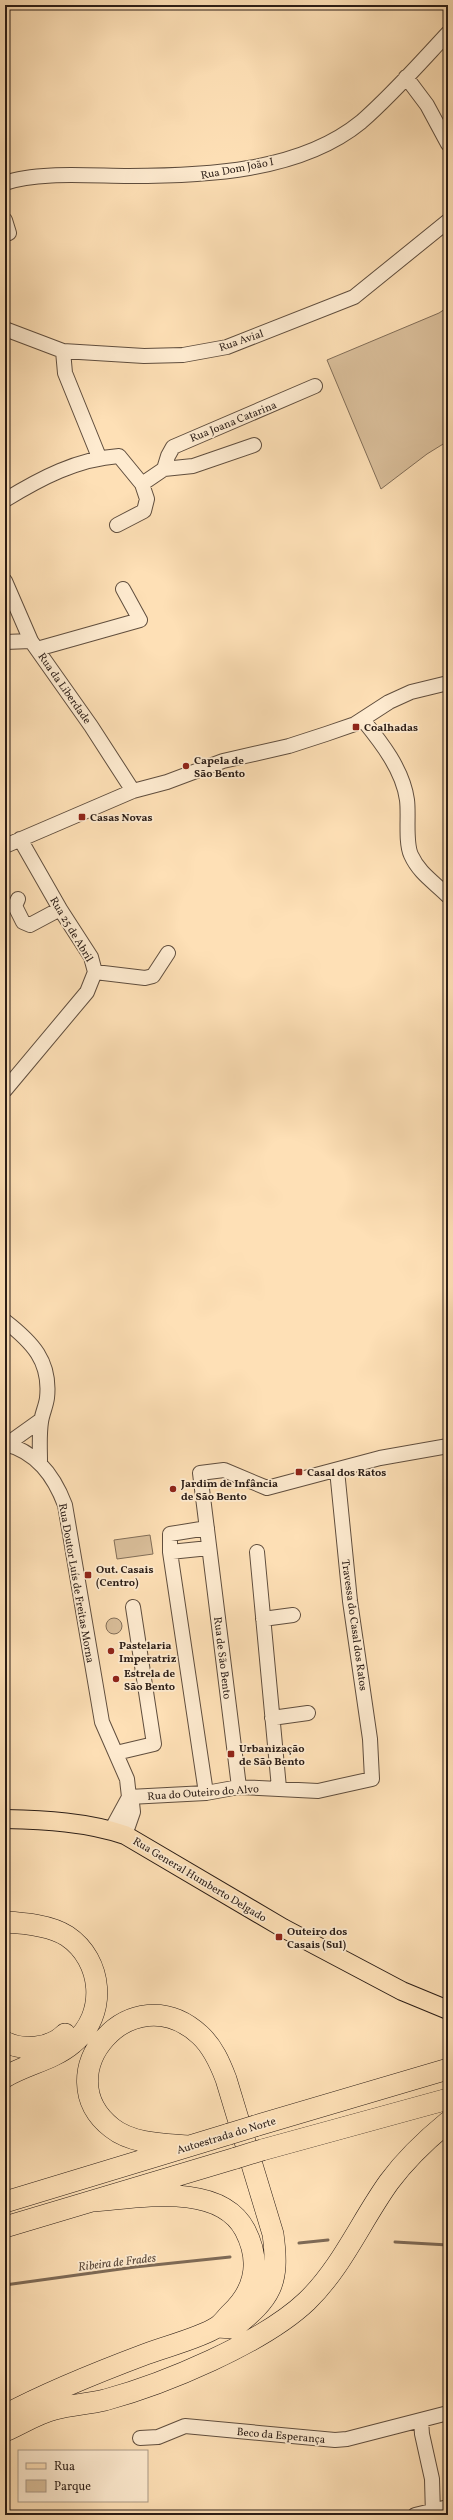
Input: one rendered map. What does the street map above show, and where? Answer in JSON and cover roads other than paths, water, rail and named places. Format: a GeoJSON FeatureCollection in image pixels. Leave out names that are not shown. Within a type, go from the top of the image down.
{"type":"FeatureCollection","features":[{"type":"Feature","properties":{"kind":"highway"},"geometry":{"type":"LineString","coordinates":[[5,2042],[12,2046],[30,2048],[46,2045],[62,2037],[76,2022],[84,2005],[83,1982],[80,1970],[72,1958],[60,1947],[7,1928]]}},
{"type":"Feature","properties":{"kind":"highway"},"geometry":{"type":"LineString","coordinates":[[5,2077],[51,2057],[74,2043],[87,2028],[95,2009],[98,1992],[96,1975],[90,1961],[80,1947],[66,1936],[48,1929],[7,1928]]}},
{"type":"Feature","properties":{"kind":"highway"},"geometry":{"type":"LineString","coordinates":[[5,2416],[32,2401],[76,2382],[185,2339],[217,2327],[233,2328],[263,2303],[276,2275],[276,2255],[273,2234],[226,2079],[216,2054],[201,2036],[186,2023],[166,2016],[146,2016],[127,2021],[111,2030],[100,2043],[92,2059],[88,2076],[90,2096],[97,2112],[113,2129],[130,2137],[153,2143],[188,2146]]}},
{"type":"Feature","properties":{"kind":"highway","name":"Autoestrada do Norte"},"geometry":{"type":"LineString","coordinates":[[5,2202],[448,2069]]}},
{"type":"Feature","properties":{"kind":"highway"},"geometry":{"type":"LineString","coordinates":[[5,2227],[262,2150],[448,2099]]}},
{"type":"Feature","properties":{"kind":"highway"},"geometry":{"type":"LineString","coordinates":[[5,2431],[54,2409],[83,2405],[144,2386],[194,2367],[248,2341],[283,2321],[307,2301],[326,2281],[388,2183],[404,2163],[448,2122]]}},
{"type":"Feature","properties":{"kind":"highway"},"geometry":{"type":"LineString","coordinates":[[93,2201],[168,2196],[189,2197],[209,2202],[228,2212],[242,2225],[251,2241],[255,2257],[255,2272],[246,2296],[217,2327]]}},
{"type":"Feature","properties":{"kind":"highway"},"geometry":{"type":"LineString","coordinates":[[5,2404],[32,2401]]}},
{"type":"Feature","properties":{"kind":"highway"},"geometry":{"type":"LineString","coordinates":[[5,2445],[83,2405]]}},
{"type":"Feature","properties":{"kind":"main road","name":"Rua General Humberto Delgado"},"geometry":{"type":"LineString","coordinates":[[5,1820],[32,1820],[118,1833],[264,1918],[402,1991],[448,2010]]}},
{"type":"Feature","properties":{"kind":"street","name":"Rua Dom João I"},"geometry":{"type":"LineString","coordinates":[[5,183],[48,176],[195,176],[261,165],[314,150],[360,122],[448,33]]}},
{"type":"Feature","properties":{"kind":"street"},"geometry":{"type":"LineString","coordinates":[[406,77],[427,105],[448,144]]}},
{"type":"Feature","properties":{"kind":"street","name":"Rua Avial"},"geometry":{"type":"LineString","coordinates":[[5,329],[63,351],[144,356],[184,355],[227,347],[354,297],[448,221]]}},
{"type":"Feature","properties":{"kind":"street"},"geometry":{"type":"LineString","coordinates":[[63,351],[65,373],[99,457]]}},
{"type":"Feature","properties":{"kind":"street","name":"Rua Joana Catarina"},"geometry":{"type":"LineString","coordinates":[[164,469],[168,456],[173,447],[315,386]]}},
{"type":"Feature","properties":{"kind":"street"},"geometry":{"type":"LineString","coordinates":[[142,484],[164,469],[193,466],[254,445]]}},
{"type":"Feature","properties":{"kind":"street"},"geometry":{"type":"LineString","coordinates":[[5,500],[57,471],[99,457],[119,456],[142,484],[147,499],[144,510],[117,525]]}},
{"type":"Feature","properties":{"kind":"street","name":"Rua da Liberdade"},"geometry":{"type":"LineString","coordinates":[[5,582],[34,645],[91,726],[133,791]]}},
{"type":"Feature","properties":{"kind":"street"},"geometry":{"type":"LineString","coordinates":[[5,642],[34,645],[140,620],[123,589]]}},
{"type":"Feature","properties":{"kind":"street"},"geometry":{"type":"LineString","coordinates":[[5,846],[133,791],[167,782],[223,761],[289,746],[363,720],[389,702],[411,692],[448,683]]}},
{"type":"Feature","properties":{"kind":"street"},"geometry":{"type":"LineString","coordinates":[[363,720],[379,740],[396,768],[407,799],[410,854],[423,874],[448,896]]}},
{"type":"Feature","properties":{"kind":"street","name":"Rua 25 de Abril"},"geometry":{"type":"LineString","coordinates":[[5,1090],[87,992],[95,972],[92,958],[60,909],[20,839]]}},
{"type":"Feature","properties":{"kind":"street"},"geometry":{"type":"LineString","coordinates":[[18,899],[15,906],[25,924],[35,923],[60,909]]}},
{"type":"Feature","properties":{"kind":"street"},"geometry":{"type":"LineString","coordinates":[[95,972],[145,978],[154,976],[168,953]]}},
{"type":"Feature","properties":{"kind":"street"},"geometry":{"type":"LineString","coordinates":[[5,1321],[25,1336],[41,1356],[48,1380],[47,1400],[41,1420],[40,1462]]}},
{"type":"Feature","properties":{"kind":"street"},"geometry":{"type":"LineString","coordinates":[[5,1444],[24,1433],[41,1420]]}},
{"type":"Feature","properties":{"kind":"street"},"geometry":{"type":"LineString","coordinates":[[24,1433],[34,1434],[40,1441]]}},
{"type":"Feature","properties":{"kind":"street"},"geometry":{"type":"LineString","coordinates":[[5,1444],[17,1448],[40,1462]]}},
{"type":"Feature","properties":{"kind":"street"},"geometry":{"type":"LineString","coordinates":[[337,1470],[380,1458],[448,1446]]}},
{"type":"Feature","properties":{"kind":"street","name":"Rua Doutor Luís de Freitas Morna"},"geometry":{"type":"LineString","coordinates":[[40,1462],[56,1482],[65,1505],[102,1722],[127,1779],[129,1797],[133,1812],[118,1833]]}},
{"type":"Feature","properties":{"kind":"street","name":"Rua de São Bento"},"geometry":{"type":"LineString","coordinates":[[239,1787],[200,1473],[224,1470],[267,1488],[337,1470]]}},
{"type":"Feature","properties":{"kind":"street","name":"Travessa do Casal dos Ratos"},"geometry":{"type":"LineString","coordinates":[[337,1470],[350,1601],[370,1739],[372,1779]]}},
{"type":"Feature","properties":{"kind":"street"},"geometry":{"type":"LineString","coordinates":[[206,1793],[170,1552],[170,1534],[207,1528]]}},
{"type":"Feature","properties":{"kind":"street"},"geometry":{"type":"LineString","coordinates":[[170,1552],[209,1548]]}},
{"type":"Feature","properties":{"kind":"street"},"geometry":{"type":"LineString","coordinates":[[257,1552],[279,1788]]}},
{"type":"Feature","properties":{"kind":"street"},"geometry":{"type":"LineString","coordinates":[[116,1753],[154,1744],[133,1607]]}},
{"type":"Feature","properties":{"kind":"street"},"geometry":{"type":"LineString","coordinates":[[263,1619],[293,1615]]}},
{"type":"Feature","properties":{"kind":"street"},"geometry":{"type":"LineString","coordinates":[[272,1718],[308,1713]]}},
{"type":"Feature","properties":{"kind":"street","name":"Rua do Outeiro do Alvo"},"geometry":{"type":"LineString","coordinates":[[129,1797],[206,1793],[239,1787],[318,1791],[372,1779]]}},
{"type":"Feature","properties":{"kind":"street","name":"Beco da Esperança"},"geometry":{"type":"LineString","coordinates":[[140,2438],[158,2437],[185,2426],[334,2440],[347,2439],[448,2413]]}},
{"type":"Feature","properties":{"kind":"street"},"geometry":{"type":"LineString","coordinates":[[421,2420],[420,2425],[432,2479],[433,2512]]}},
{"type":"Feature","properties":{"kind":"street"},"geometry":{"type":"LineString","coordinates":[[415,2515],[433,2512],[448,2506]]}},
{"type":"Feature","properties":{"kind":"waterway","name":"Ribeira de Frades"},"geometry":{"type":"LineString","coordinates":[[299,2243],[328,2240]]}},
{"type":"Feature","properties":{"kind":"waterway","name":"Ribeira de Frades"},"geometry":{"type":"LineString","coordinates":[[395,2242],[448,2245]]}},
{"type":"Feature","properties":{"kind":"waterway","name":"Ribeira de Frades"},"geometry":{"type":"LineString","coordinates":[[5,2285],[135,2267],[230,2257]]}},
{"type":"Feature","properties":{"kind":"place","name":"Coalhadas"},"geometry":{"type":"Point","coordinates":[356,727]}},
{"type":"Feature","properties":{"kind":"place","name":"Capela de São Bento"},"geometry":{"type":"Point","coordinates":[186,766]}},
{"type":"Feature","properties":{"kind":"place","name":"Casas Novas"},"geometry":{"type":"Point","coordinates":[82,817]}},
{"type":"Feature","properties":{"kind":"place","name":"Casal dos Ratos"},"geometry":{"type":"Point","coordinates":[299,1472]}},
{"type":"Feature","properties":{"kind":"place","name":"Jardim de Infância de São Bento"},"geometry":{"type":"Point","coordinates":[173,1489]}},
{"type":"Feature","properties":{"kind":"place","name":"Out. Casais (Centro)"},"geometry":{"type":"Point","coordinates":[88,1575]}},
{"type":"Feature","properties":{"kind":"place","name":"Pastelaria Imperatriz"},"geometry":{"type":"Point","coordinates":[111,1651]}},
{"type":"Feature","properties":{"kind":"place","name":"Estrela de São Bento"},"geometry":{"type":"Point","coordinates":[116,1679]}},
{"type":"Feature","properties":{"kind":"place","name":"Urbanização de São Bento"},"geometry":{"type":"Point","coordinates":[231,1754]}},
{"type":"Feature","properties":{"kind":"place","name":"Outeiro dos Casais (Sul)"},"geometry":{"type":"Point","coordinates":[279,1937]}}]}
